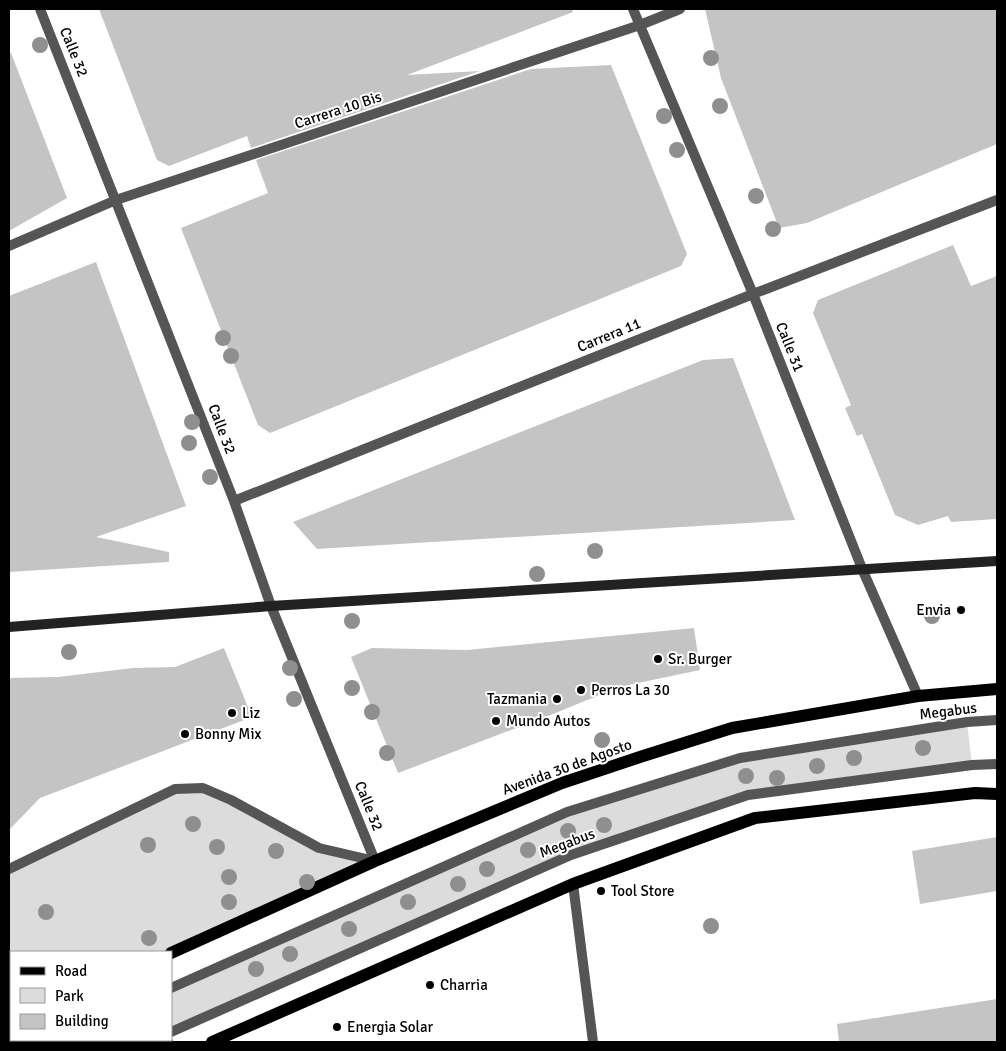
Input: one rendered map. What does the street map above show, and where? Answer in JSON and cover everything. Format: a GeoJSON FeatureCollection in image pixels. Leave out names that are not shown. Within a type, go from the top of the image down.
{"type":"FeatureCollection","features":[{"type":"Feature","properties":{"kind":"main road","name":"Avenida 30 de Agosto"},"geometry":{"type":"LineString","coordinates":[[172,953],[374,861],[562,783],[732,728],[918,696],[997,689]]}},
{"type":"Feature","properties":{"kind":"main road"},"geometry":{"type":"LineString","coordinates":[[212,1042],[574,884],[755,818],[975,793],[997,794]]}},
{"type":"Feature","properties":{"kind":"street","name":"Calle 32"},"geometry":{"type":"LineString","coordinates":[[40,9],[234,501],[271,606],[374,861]]}},
{"type":"Feature","properties":{"kind":"street","name":"Calle 31"},"geometry":{"type":"LineString","coordinates":[[633,9],[753,294],[863,571],[918,696]]}},
{"type":"Feature","properties":{"kind":"street","name":"Carrera 10 Bis"},"geometry":{"type":"LineString","coordinates":[[9,246],[116,200],[640,25],[680,9]]}},
{"type":"Feature","properties":{"kind":"street","name":"Carrera 11"},"geometry":{"type":"LineString","coordinates":[[234,501],[753,294],[997,200]]}},
{"type":"Feature","properties":{"kind":"street"},"geometry":{"type":"LineString","coordinates":[[9,626],[271,606],[863,571],[997,561]]}},
{"type":"Feature","properties":{"kind":"street","name":"Megabus"},"geometry":{"type":"LineString","coordinates":[[172,988],[567,812],[740,758],[967,722],[997,720]]}},
{"type":"Feature","properties":{"kind":"street","name":"Megabus"},"geometry":{"type":"LineString","coordinates":[[172,1032],[571,856],[748,795],[972,765],[997,764]]}},
{"type":"Feature","properties":{"kind":"street"},"geometry":{"type":"LineString","coordinates":[[9,869],[175,789],[203,788],[231,800],[319,848],[374,861]]}},
{"type":"Feature","properties":{"kind":"street"},"geometry":{"type":"LineString","coordinates":[[574,884],[593,1042]]}},
{"type":"Feature","properties":{"kind":"green space"},"geometry":{"type":"Polygon","coordinates":[[[967,722],[972,765],[748,795],[571,855],[172,1032],[172,988],[567,812],[740,758],[967,722]]]}},
{"type":"Feature","properties":{"kind":"green space"},"geometry":{"type":"Polygon","coordinates":[[[203,788],[319,848],[375,861],[172,952],[10,951],[9,1027],[9,869],[175,789],[203,788]]]}},
{"type":"Feature","properties":{"kind":"green space"},"geometry":{"type":"Polygon","coordinates":[[[54,1041],[152,1041],[149,1042],[51,1042],[54,1041]]]}},
{"type":"Feature","properties":{"kind":"building"},"geometry":{"type":"Polygon","coordinates":[[[99,9],[572,9],[573,12],[407,75],[480,71],[251,148],[247,136],[169,166],[157,160],[99,9]]]}},
{"type":"Feature","properties":{"kind":"building"},"geometry":{"type":"Polygon","coordinates":[[[705,9],[997,9],[997,144],[807,223],[779,228],[721,78],[705,9]]]}},
{"type":"Feature","properties":{"kind":"building"},"geometry":{"type":"Polygon","coordinates":[[[11,53],[67,198],[9,231],[9,54],[11,53]]]}},
{"type":"Feature","properties":{"kind":"building"},"geometry":{"type":"Polygon","coordinates":[[[611,65],[687,254],[681,266],[270,433],[258,425],[181,228],[268,193],[256,160],[531,69],[611,65]]]}},
{"type":"Feature","properties":{"kind":"building"},"geometry":{"type":"Polygon","coordinates":[[[953,245],[971,286],[997,276],[997,519],[951,522],[948,516],[918,525],[895,515],[862,434],[857,436],[845,408],[851,405],[813,313],[818,300],[953,245]]]}},
{"type":"Feature","properties":{"kind":"building"},"geometry":{"type":"Polygon","coordinates":[[[96,262],[186,506],[96,537],[169,552],[169,562],[9,572],[9,296],[96,262]]]}},
{"type":"Feature","properties":{"kind":"building"},"geometry":{"type":"Polygon","coordinates":[[[733,358],[795,520],[317,549],[293,522],[703,360],[733,358]]]}},
{"type":"Feature","properties":{"kind":"building"},"geometry":{"type":"Polygon","coordinates":[[[694,628],[700,670],[619,687],[398,773],[351,657],[372,648],[467,650],[694,628]]]}},
{"type":"Feature","properties":{"kind":"building"},"geometry":{"type":"Polygon","coordinates":[[[224,648],[252,717],[40,798],[9,830],[9,678],[58,677],[133,668],[175,667],[224,648]]]}},
{"type":"Feature","properties":{"kind":"building"},"geometry":{"type":"Polygon","coordinates":[[[997,837],[997,891],[920,904],[912,851],[997,837]]]}},
{"type":"Feature","properties":{"kind":"building"},"geometry":{"type":"Polygon","coordinates":[[[997,999],[997,1042],[839,1042],[837,1024],[997,999]]]}},
{"type":"Feature","properties":{"kind":"place","name":"Envia"},"geometry":{"type":"Point","coordinates":[961,610]}},
{"type":"Feature","properties":{"kind":"place","name":"Sr. Burger"},"geometry":{"type":"Point","coordinates":[658,659]}},
{"type":"Feature","properties":{"kind":"place","name":"Perros La 30"},"geometry":{"type":"Point","coordinates":[581,690]}},
{"type":"Feature","properties":{"kind":"place","name":"Tazmania"},"geometry":{"type":"Point","coordinates":[557,699]}},
{"type":"Feature","properties":{"kind":"place","name":"Liz"},"geometry":{"type":"Point","coordinates":[232,713]}},
{"type":"Feature","properties":{"kind":"place","name":"Mundo Autos"},"geometry":{"type":"Point","coordinates":[496,721]}},
{"type":"Feature","properties":{"kind":"place","name":"Bonny Mix"},"geometry":{"type":"Point","coordinates":[185,734]}},
{"type":"Feature","properties":{"kind":"place","name":"Tool Store"},"geometry":{"type":"Point","coordinates":[601,891]}},
{"type":"Feature","properties":{"kind":"place","name":"Charria"},"geometry":{"type":"Point","coordinates":[430,985]}},
{"type":"Feature","properties":{"kind":"place","name":"Energia Solar"},"geometry":{"type":"Point","coordinates":[337,1027]}}]}
